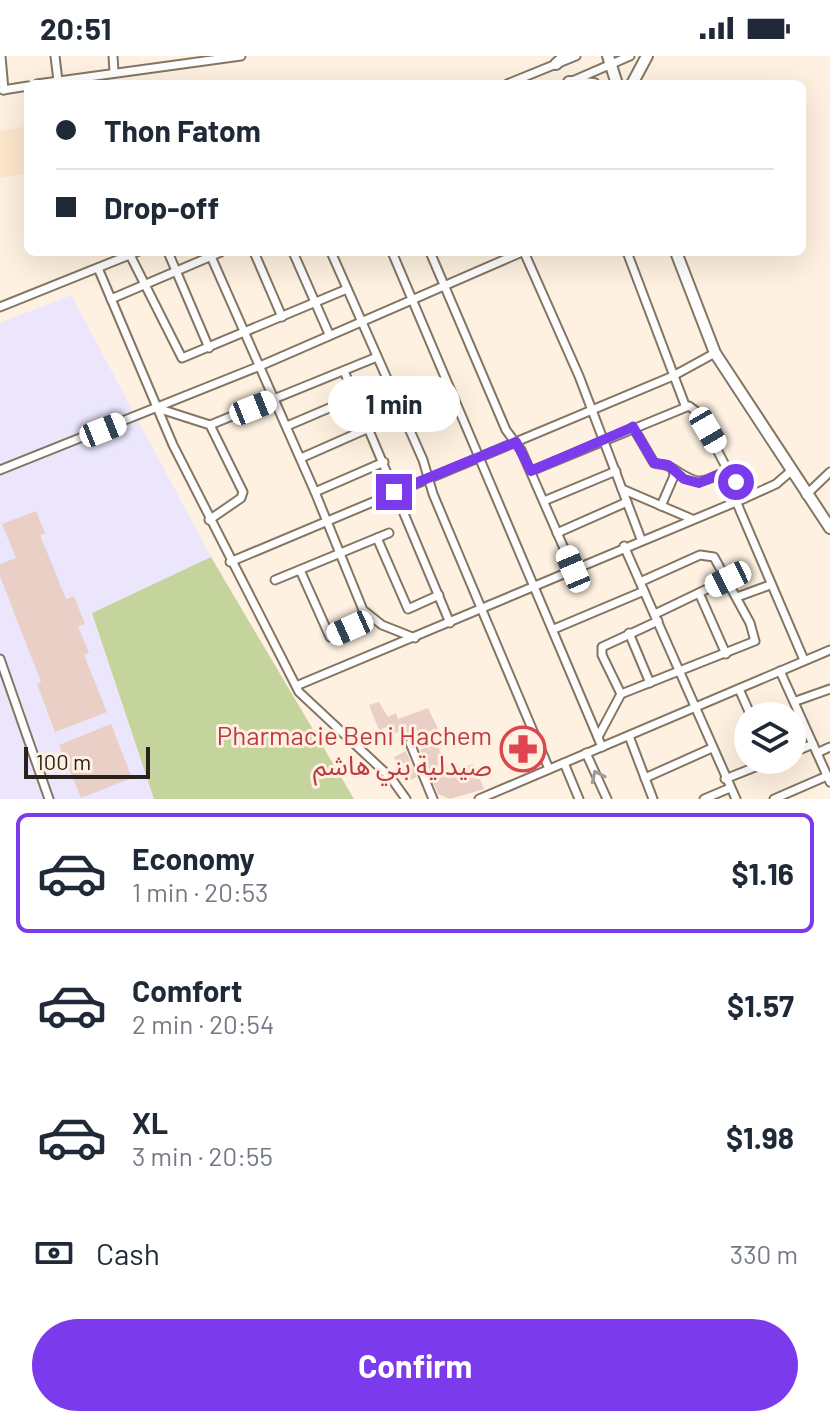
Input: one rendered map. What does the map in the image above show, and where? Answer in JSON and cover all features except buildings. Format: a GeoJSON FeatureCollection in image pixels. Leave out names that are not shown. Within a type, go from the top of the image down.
{"type":"FeatureCollection","features":[{"type":"Feature","properties":{"kind":"main road"},"geometry":{"type":"LineString","coordinates":[[556,64],[565,56]]}},
{"type":"Feature","properties":{"kind":"main road"},"geometry":{"type":"LineString","coordinates":[[634,80],[647,56]]}},
{"type":"Feature","properties":{"kind":"main road"},"geometry":{"type":"LineString","coordinates":[[609,60],[616,80]]}},
{"type":"Feature","properties":{"kind":"main road"},"geometry":{"type":"LineString","coordinates":[[678,256],[715,353],[830,528]]}},
{"type":"Feature","properties":{"kind":"street"},"geometry":{"type":"LineString","coordinates":[[1,56],[2,90],[24,87]]}},
{"type":"Feature","properties":{"kind":"street"},"geometry":{"type":"LineString","coordinates":[[55,56],[58,80]]}},
{"type":"Feature","properties":{"kind":"street"},"geometry":{"type":"LineString","coordinates":[[113,56],[114,72]]}},
{"type":"Feature","properties":{"kind":"street"},"geometry":{"type":"LineString","coordinates":[[64,80],[186,59],[241,56]]}},
{"type":"Feature","properties":{"kind":"street"},"geometry":{"type":"LineString","coordinates":[[517,80],[576,56]]}},
{"type":"Feature","properties":{"kind":"street"},"geometry":{"type":"LineString","coordinates":[[572,80],[609,60],[630,56]]}},
{"type":"Feature","properties":{"kind":"street"},"geometry":{"type":"LineString","coordinates":[[0,307],[127,256]]}},
{"type":"Feature","properties":{"kind":"street"},"geometry":{"type":"LineString","coordinates":[[135,256],[144,285],[178,355],[185,357],[347,289]]}},
{"type":"Feature","properties":{"kind":"street"},"geometry":{"type":"LineString","coordinates":[[170,256],[209,348]]}},
{"type":"Feature","properties":{"kind":"street"},"geometry":{"type":"LineString","coordinates":[[111,299],[206,256]]}},
{"type":"Feature","properties":{"kind":"street"},"geometry":{"type":"LineString","coordinates":[[211,256],[301,458],[359,602],[371,619],[415,638]]}},
{"type":"Feature","properties":{"kind":"street"},"geometry":{"type":"LineString","coordinates":[[256,256],[282,317]]}},
{"type":"Feature","properties":{"kind":"street"},"geometry":{"type":"LineString","coordinates":[[295,256],[329,334]]}},
{"type":"Feature","properties":{"kind":"street"},"geometry":{"type":"LineString","coordinates":[[333,256],[391,388],[480,609],[549,769]]}},
{"type":"Feature","properties":{"kind":"street"},"geometry":{"type":"LineString","coordinates":[[394,256],[602,747]]}},
{"type":"Feature","properties":{"kind":"street"},"geometry":{"type":"LineString","coordinates":[[432,256],[506,430],[531,471],[573,569]]}},
{"type":"Feature","properties":{"kind":"street"},"geometry":{"type":"LineString","coordinates":[[0,470],[260,366],[514,256]]}},
{"type":"Feature","properties":{"kind":"street"},"geometry":{"type":"LineString","coordinates":[[525,256],[592,410],[641,539]]}},
{"type":"Feature","properties":{"kind":"street"},"geometry":{"type":"LineString","coordinates":[[628,256],[685,405],[697,412],[729,470],[770,585],[804,660]]}},
{"type":"Feature","properties":{"kind":"street"},"geometry":{"type":"LineString","coordinates":[[98,268],[157,408],[209,520],[296,686],[304,699],[391,778],[406,799]]}},
{"type":"Feature","properties":{"kind":"street"},"geometry":{"type":"LineString","coordinates":[[230,562],[673,376],[715,353]]}},
{"type":"Feature","properties":{"kind":"street"},"geometry":{"type":"LineString","coordinates":[[157,408],[210,425],[377,357]]}},
{"type":"Feature","properties":{"kind":"street"},"geometry":{"type":"LineString","coordinates":[[344,371],[450,623]]}},
{"type":"Feature","properties":{"kind":"street"},"geometry":{"type":"LineString","coordinates":[[287,426],[391,388]]}},
{"type":"Feature","properties":{"kind":"street"},"geometry":{"type":"LineString","coordinates":[[531,471],[685,405]]}},
{"type":"Feature","properties":{"kind":"street"},"geometry":{"type":"LineString","coordinates":[[209,520],[241,498],[243,492],[210,425]]}},
{"type":"Feature","properties":{"kind":"street"},"geometry":{"type":"LineString","coordinates":[[633,427],[654,463],[673,469],[684,479],[699,483],[729,470]]}},
{"type":"Feature","properties":{"kind":"street"},"geometry":{"type":"LineString","coordinates":[[301,458],[369,428]]}},
{"type":"Feature","properties":{"kind":"street"},"geometry":{"type":"LineString","coordinates":[[315,492],[384,462]]}},
{"type":"Feature","properties":{"kind":"street"},"geometry":{"type":"LineString","coordinates":[[661,506],[674,476],[673,469]]}},
{"type":"Feature","properties":{"kind":"street"},"geometry":{"type":"LineString","coordinates":[[544,501],[616,471]]}},
{"type":"Feature","properties":{"kind":"street"},"geometry":{"type":"LineString","coordinates":[[296,686],[776,484],[791,471]]}},
{"type":"Feature","properties":{"kind":"street"},"geometry":{"type":"LineString","coordinates":[[806,495],[830,472]]}},
{"type":"Feature","properties":{"kind":"street"},"geometry":{"type":"LineString","coordinates":[[622,489],[692,519]]}},
{"type":"Feature","properties":{"kind":"street"},"geometry":{"type":"LineString","coordinates":[[557,533],[627,502]]}},
{"type":"Feature","properties":{"kind":"street"},"geometry":{"type":"LineString","coordinates":[[275,580],[389,533]]}},
{"type":"Feature","properties":{"kind":"street"},"geometry":{"type":"LineString","coordinates":[[377,538],[408,609],[439,595]]}},
{"type":"Feature","properties":{"kind":"street"},"geometry":{"type":"LineString","coordinates":[[624,546],[736,799]]}},
{"type":"Feature","properties":{"kind":"street"},"geometry":{"type":"LineString","coordinates":[[598,737],[621,694],[755,641],[737,597],[714,557],[700,555],[640,582]]}},
{"type":"Feature","properties":{"kind":"street"},"geometry":{"type":"LineString","coordinates":[[300,570],[330,637],[371,619]]}},
{"type":"Feature","properties":{"kind":"street"},"geometry":{"type":"LineString","coordinates":[[621,694],[601,651],[604,644],[728,579]]}},
{"type":"Feature","properties":{"kind":"street"},"geometry":{"type":"LineString","coordinates":[[737,597],[770,585]]}},
{"type":"Feature","properties":{"kind":"street"},"geometry":{"type":"LineString","coordinates":[[554,629],[644,591]]}},
{"type":"Feature","properties":{"kind":"street"},"geometry":{"type":"LineString","coordinates":[[699,593],[726,654]]}},
{"type":"Feature","properties":{"kind":"street"},"geometry":{"type":"LineString","coordinates":[[629,633],[650,683]]}},
{"type":"Feature","properties":{"kind":"street"},"geometry":{"type":"LineString","coordinates":[[479,799],[830,650]]}},
{"type":"Feature","properties":{"kind":"street"},"geometry":{"type":"LineString","coordinates":[[0,659],[49,799]]}},
{"type":"Feature","properties":{"kind":"street"},"geometry":{"type":"LineString","coordinates":[[774,799],[828,779],[796,701],[780,671]]}},
{"type":"Feature","properties":{"kind":"street"},"geometry":{"type":"LineString","coordinates":[[739,689],[745,702]]}},
{"type":"Feature","properties":{"kind":"street"},"geometry":{"type":"LineString","coordinates":[[796,701],[830,689]]}},
{"type":"Feature","properties":{"kind":"street"},"geometry":{"type":"LineString","coordinates":[[629,736],[653,799]]}},
{"type":"Feature","properties":{"kind":"street"},"geometry":{"type":"LineString","coordinates":[[410,743],[433,799]]}},
{"type":"Feature","properties":{"kind":"street"},"geometry":{"type":"LineString","coordinates":[[806,750],[830,747]]}},
{"type":"Feature","properties":{"kind":"street"},"geometry":{"type":"LineString","coordinates":[[645,778],[712,748]]}},
{"type":"Feature","properties":{"kind":"street"},"geometry":{"type":"LineString","coordinates":[[586,753],[607,799]]}},
{"type":"Feature","properties":{"kind":"street"},"geometry":{"type":"LineString","coordinates":[[564,763],[579,799]]}},
{"type":"Feature","properties":{"kind":"street"},"geometry":{"type":"LineString","coordinates":[[725,779],[737,774]]}},
{"type":"Feature","properties":{"kind":"street"},"geometry":{"type":"LineString","coordinates":[[704,799],[730,788]]}},
{"type":"Feature","properties":{"kind":"shaded area"},"geometry":{"type":"Polygon","coordinates":[[[24,127],[24,174],[0,178],[0,131],[24,127]]]}},
{"type":"Feature","properties":{"kind":"shaded area"},"geometry":{"type":"Polygon","coordinates":[[[71,295],[211,557],[92,613],[154,799],[0,799],[0,323],[71,295]]]}},
{"type":"Feature","properties":{"kind":"green space"},"geometry":{"type":"Polygon","coordinates":[[[211,557],[354,799],[154,799],[92,613],[211,557]]]}},
{"type":"Feature","properties":{"kind":"place","name":"Pharmacie Beni Hachem صيدلية بني هاشم"},"geometry":{"type":"Point","coordinates":[523,749]}},
{"type":"Feature","properties":{"kind":"route"},"geometry":{"type":"LineString","coordinates":[[394,492],[516,442],[531,471],[633,427],[654,463],[668,465],[684,479],[699,483],[729,470],[736,482]]}}]}
